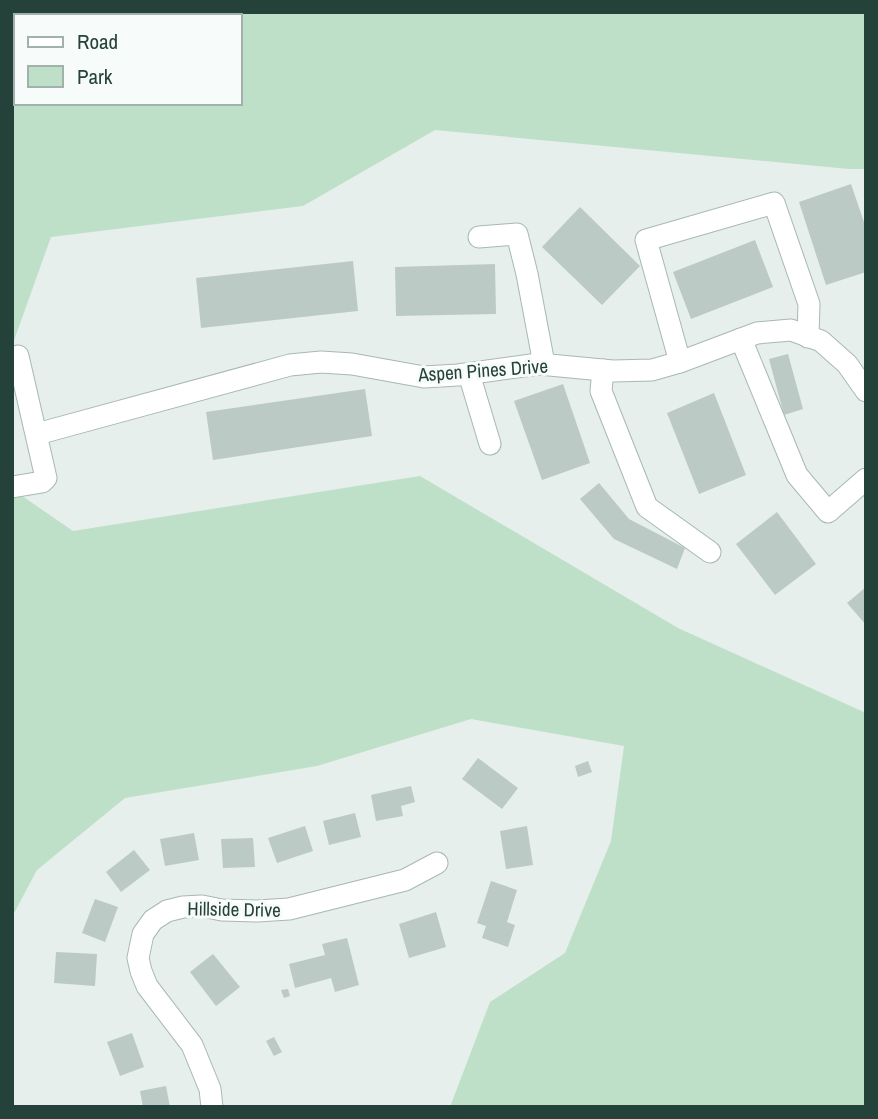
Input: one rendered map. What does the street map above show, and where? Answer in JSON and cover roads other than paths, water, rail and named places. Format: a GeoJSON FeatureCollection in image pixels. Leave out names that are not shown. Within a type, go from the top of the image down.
{"type":"FeatureCollection","features":[{"type":"Feature","properties":{"kind":"street"},"geometry":{"type":"LineString","coordinates":[[680,362],[646,240],[774,203],[809,304],[808,337]]}},
{"type":"Feature","properties":{"kind":"street"},"geometry":{"type":"LineString","coordinates":[[480,237],[517,234],[544,364]]}},
{"type":"Feature","properties":{"kind":"street","name":"Aspen Pines Drive"},"geometry":{"type":"LineString","coordinates":[[37,434],[290,365],[321,362],[352,364],[424,377],[544,364],[603,370],[652,370],[757,333],[791,330],[821,341],[847,364],[866,391]]}},
{"type":"Feature","properties":{"kind":"street"},"geometry":{"type":"LineString","coordinates":[[741,339],[797,475],[828,512],[866,479]]}},
{"type":"Feature","properties":{"kind":"street"},"geometry":{"type":"LineString","coordinates":[[12,487],[42,482],[46,478],[18,356]]}},
{"type":"Feature","properties":{"kind":"street"},"geometry":{"type":"LineString","coordinates":[[603,370],[601,391],[647,507],[710,552]]}},
{"type":"Feature","properties":{"kind":"street"},"geometry":{"type":"LineString","coordinates":[[469,373],[490,444]]}},
{"type":"Feature","properties":{"kind":"street","name":"Hillside Drive"},"geometry":{"type":"LineString","coordinates":[[212,1107],[210,1089],[192,1045],[147,986],[141,971],[138,958],[143,934],[153,920],[167,911],[183,907],[257,911],[289,909],[405,880],[437,863]]}}]}
